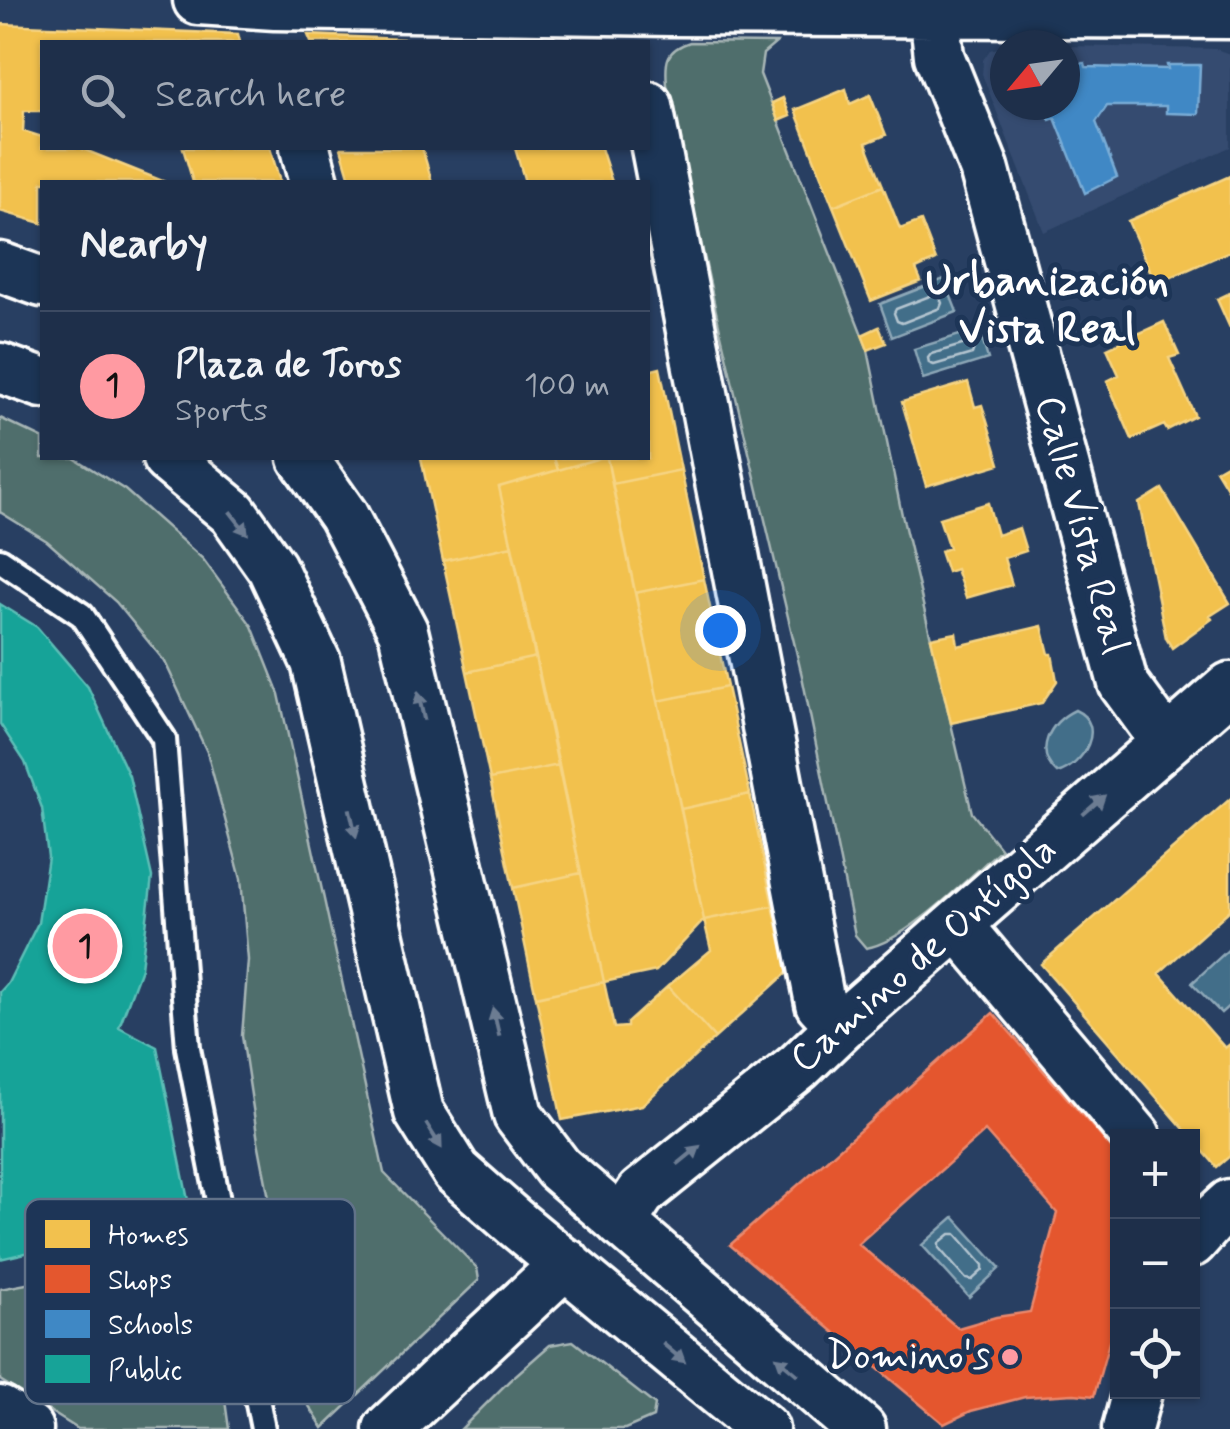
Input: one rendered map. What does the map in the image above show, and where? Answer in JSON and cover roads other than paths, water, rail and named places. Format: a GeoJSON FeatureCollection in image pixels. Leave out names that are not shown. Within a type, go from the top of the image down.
{"type":"FeatureCollection","features":[{"type":"Feature","properties":{"kind":"street"},"geometry":{"type":"LineString","coordinates":[[198,0],[275,24],[934,11],[1230,14]]}},
{"type":"Feature","properties":{"kind":"street","name":"Calle Vista Real"},"geometry":{"type":"LineString","coordinates":[[934,11],[938,56],[984,168],[1123,683],[1166,742]]}},
{"type":"Feature","properties":{"kind":"street"},"geometry":{"type":"LineString","coordinates":[[650,128],[668,322],[820,1003],[841,1026]]}},
{"type":"Feature","properties":{"kind":"street"},"geometry":{"type":"LineString","coordinates":[[306,150],[313,180]]}},
{"type":"Feature","properties":{"kind":"street"},"geometry":{"type":"LineString","coordinates":[[0,267],[40,281]]}},
{"type":"Feature","properties":{"kind":"street"},"geometry":{"type":"LineString","coordinates":[[0,368],[40,381]]}},
{"type":"Feature","properties":{"kind":"street"},"geometry":{"type":"LineString","coordinates":[[169,460],[233,514],[272,568],[316,662],[419,1112],[456,1171],[764,1429]]}},
{"type":"Feature","properties":{"kind":"street"},"geometry":{"type":"LineString","coordinates":[[304,460],[343,515],[403,631],[518,1115],[558,1168],[862,1429]]}},
{"type":"Feature","properties":{"kind":"street","name":"Camino de Ontígola"},"geometry":{"type":"LineString","coordinates":[[620,1223],[641,1193],[798,1067],[1230,688]]}},
{"type":"Feature","properties":{"kind":"street"},"geometry":{"type":"LineString","coordinates":[[958,925],[1130,1129]]}},
{"type":"Feature","properties":{"kind":"street"},"geometry":{"type":"LineString","coordinates":[[388,1429],[566,1263]]}},
{"type":"Feature","properties":{"kind":"street"},"geometry":{"type":"LineString","coordinates":[[1127,1429],[1135,1399]]}},
{"type":"Feature","properties":{"kind":"street"},"geometry":{"type":"LineString","coordinates":[[0,1411],[28,1429]]}},
{"type":"Feature","properties":{"kind":"lane"},"geometry":{"type":"LineString","coordinates":[[0,560],[82,616],[164,740],[188,1048],[218,1199]]}},
{"type":"Feature","properties":{"kind":"lane"},"geometry":{"type":"LineString","coordinates":[[258,1404],[263,1429]]}},
{"type":"Feature","properties":{"kind":"water"},"geometry":{"type":"Polygon","coordinates":[[[944,279],[957,312],[892,337],[880,304],[944,279]]]}},
{"type":"Feature","properties":{"kind":"water"},"geometry":{"type":"Polygon","coordinates":[[[979,329],[988,359],[923,379],[914,349],[979,329]]]}},
{"type":"Feature","properties":{"kind":"water"},"geometry":{"type":"Polygon","coordinates":[[[1075,710],[1085,717],[1091,735],[1083,754],[1057,773],[1046,756],[1048,738],[1058,722],[1075,710]]]}},
{"type":"Feature","properties":{"kind":"water"},"geometry":{"type":"Polygon","coordinates":[[[1230,948],[1230,1005],[1221,1013],[1192,983],[1230,948]]]}},
{"type":"Feature","properties":{"kind":"water"},"geometry":{"type":"Polygon","coordinates":[[[954,1217],[1000,1268],[969,1297],[922,1245],[954,1217]]]}},
{"type":"Feature","properties":{"kind":"place","name":"Plaza de Toros"},"geometry":{"type":"Point","coordinates":[85,946]}},
{"type":"Feature","properties":{"kind":"place","name":"Domino's"},"geometry":{"type":"Point","coordinates":[1010,1357]}},
{"type":"Feature","properties":{"kind":"district","name":"Urbanización Vista Real"},"geometry":{"type":"Point","coordinates":[1047,306]}}]}
